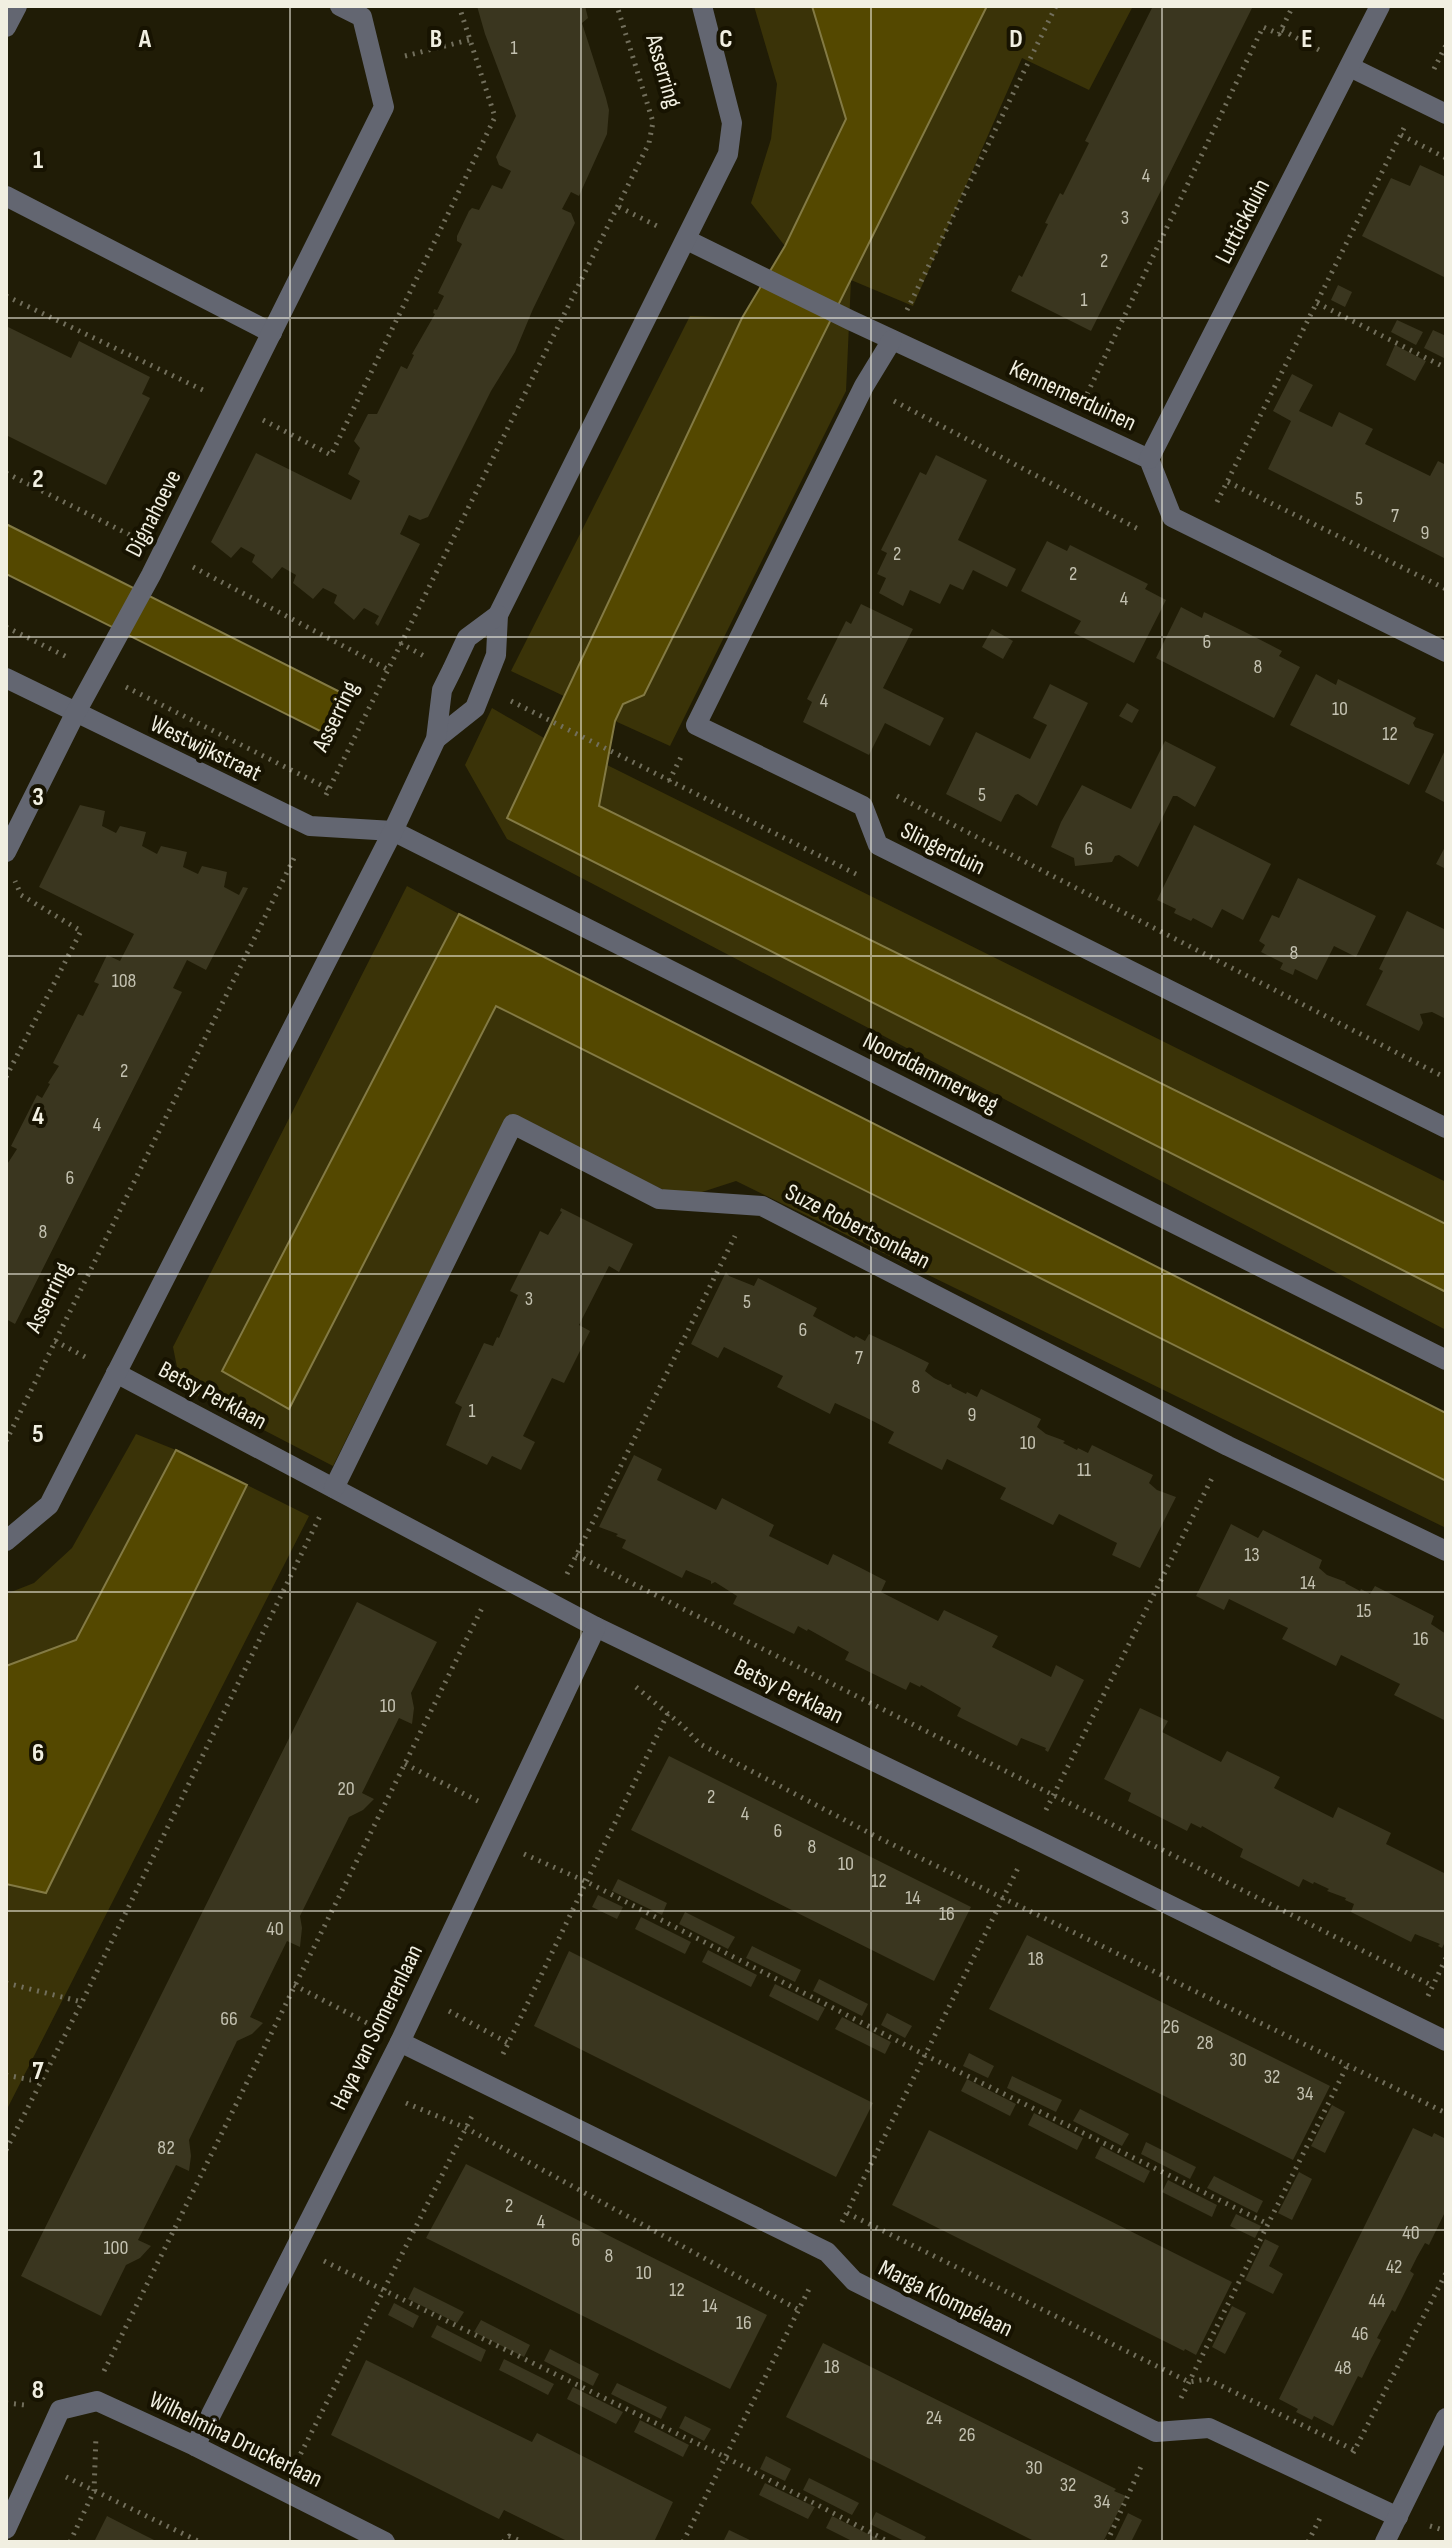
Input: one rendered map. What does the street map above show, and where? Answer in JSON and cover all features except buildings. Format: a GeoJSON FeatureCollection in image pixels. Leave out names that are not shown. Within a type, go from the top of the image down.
{"type":"FeatureCollection","features":[{"type":"Feature","properties":{"kind":"street"},"geometry":{"type":"LineString","coordinates":[[6,27],[17,6]]}},
{"type":"Feature","properties":{"kind":"street","name":"Dignahoeve"},"geometry":{"type":"LineString","coordinates":[[8,861],[75,714],[151,575],[384,107],[362,17],[340,6]]}},
{"type":"Feature","properties":{"kind":"street"},"geometry":{"type":"LineString","coordinates":[[436,739],[475,708],[496,655],[498,615],[728,154],[732,123],[702,6]]}},
{"type":"Feature","properties":{"kind":"street","name":"Luttickduin"},"geometry":{"type":"LineString","coordinates":[[1149,459],[1380,6]]}},
{"type":"Feature","properties":{"kind":"street"},"geometry":{"type":"LineString","coordinates":[[1350,67],[1446,114]]}},
{"type":"Feature","properties":{"kind":"street"},"geometry":{"type":"LineString","coordinates":[[6,196],[272,333]]}},
{"type":"Feature","properties":{"kind":"street","name":"Kennemerduinen"},"geometry":{"type":"LineString","coordinates":[[687,240],[892,340],[1149,459],[1172,517]]}},
{"type":"Feature","properties":{"kind":"street","name":"Slingerduin"},"geometry":{"type":"LineString","coordinates":[[892,340],[864,386],[696,725],[863,806],[878,845],[1446,1128]]}},
{"type":"Feature","properties":{"kind":"street"},"geometry":{"type":"LineString","coordinates":[[1172,517],[1446,652]]}},
{"type":"Feature","properties":{"kind":"street"},"geometry":{"type":"LineString","coordinates":[[6,1541],[49,1505],[393,831],[436,739],[442,690],[467,638],[498,615]]}},
{"type":"Feature","properties":{"kind":"street","name":"Westwijkstraat"},"geometry":{"type":"LineString","coordinates":[[6,678],[310,826],[393,831]]}},
{"type":"Feature","properties":{"kind":"street","name":"Noorddammerweg"},"geometry":{"type":"LineString","coordinates":[[393,831],[1446,1360]]}},
{"type":"Feature","properties":{"kind":"street","name":"Suze Robertsonlaan"},"geometry":{"type":"LineString","coordinates":[[334,1488],[513,1124],[659,1199],[762,1206],[1228,1446],[1446,1551]]}},
{"type":"Feature","properties":{"kind":"street","name":"Betsy Perklaan"},"geometry":{"type":"LineString","coordinates":[[116,1373],[596,1627],[1446,2041]]}},
{"type":"Feature","properties":{"kind":"street","name":"Haya van Somerenlaan"},"geometry":{"type":"LineString","coordinates":[[195,2446],[400,2042],[596,1627]]}},
{"type":"Feature","properties":{"kind":"street","name":"Marga Klompélaan"},"geometry":{"type":"LineString","coordinates":[[400,2042],[827,2252],[854,2281],[1161,2431]]}},
{"type":"Feature","properties":{"kind":"street"},"geometry":{"type":"LineString","coordinates":[[6,2529],[60,2410],[97,2401]]}},
{"type":"Feature","properties":{"kind":"street","name":"Wilhelmina Druckerlaan"},"geometry":{"type":"LineString","coordinates":[[97,2401],[195,2446],[385,2542]]}},
{"type":"Feature","properties":{"kind":"street"},"geometry":{"type":"LineString","coordinates":[[1385,2542],[1446,2418]]}},
{"type":"Feature","properties":{"kind":"street"},"geometry":{"type":"LineString","coordinates":[[1161,2431],[1209,2428],[1398,2517]]}},
{"type":"Feature","properties":{"kind":"path"},"geometry":{"type":"LineString","coordinates":[[6,296],[331,455],[495,117],[459,6]]}},
{"type":"Feature","properties":{"kind":"path","name":"Asserring"},"geometry":{"type":"LineString","coordinates":[[6,1441],[649,143],[653,122],[617,6]]}},
{"type":"Feature","properties":{"kind":"path"},"geometry":{"type":"LineString","coordinates":[[892,340],[1056,6]]}},
{"type":"Feature","properties":{"kind":"path"},"geometry":{"type":"LineString","coordinates":[[1073,424],[1263,27],[1279,34],[1293,6]]}},
{"type":"Feature","properties":{"kind":"path"},"geometry":{"type":"LineString","coordinates":[[1282,30],[1350,67]]}},
{"type":"Feature","properties":{"kind":"path"},"geometry":{"type":"LineString","coordinates":[[373,64],[470,40]]}},
{"type":"Feature","properties":{"kind":"path"},"geometry":{"type":"LineString","coordinates":[[1203,532],[1446,45]]}},
{"type":"Feature","properties":{"kind":"path"},"geometry":{"type":"LineString","coordinates":[[1401,135],[1446,158]]}},
{"type":"Feature","properties":{"kind":"path"},"geometry":{"type":"LineString","coordinates":[[1317,303],[1446,368]]}},
{"type":"Feature","properties":{"kind":"path"},"geometry":{"type":"LineString","coordinates":[[864,386],[1150,535],[1172,517]]}},
{"type":"Feature","properties":{"kind":"path"},"geometry":{"type":"LineString","coordinates":[[6,473],[163,551],[387,669]]}},
{"type":"Feature","properties":{"kind":"path"},"geometry":{"type":"LineString","coordinates":[[1228,482],[1446,589]]}},
{"type":"Feature","properties":{"kind":"path","name":"Westwijkstraat"},"geometry":{"type":"LineString","coordinates":[[6,627],[329,789]]}},
{"type":"Feature","properties":{"kind":"path"},"geometry":{"type":"LineString","coordinates":[[529,712],[669,781]]}},
{"type":"Feature","properties":{"kind":"path"},"geometry":{"type":"LineString","coordinates":[[892,794],[1446,1078]]}},
{"type":"Feature","properties":{"kind":"path"},"geometry":{"type":"LineString","coordinates":[[6,1077],[81,931],[21,895],[8,861]]}},
{"type":"Feature","properties":{"kind":"path"},"geometry":{"type":"LineString","coordinates":[[552,1604],[750,1205]]}},
{"type":"Feature","properties":{"kind":"path"},"geometry":{"type":"LineString","coordinates":[[683,2542],[1228,1446]]}},
{"type":"Feature","properties":{"kind":"path"},"geometry":{"type":"LineString","coordinates":[[6,2150],[334,1488]]}},
{"type":"Feature","properties":{"kind":"path"},"geometry":{"type":"LineString","coordinates":[[576,1555],[1433,1986]]}},
{"type":"Feature","properties":{"kind":"path"},"geometry":{"type":"LineString","coordinates":[[70,2542],[94,2491],[97,2401],[104,2367],[489,1594]]}},
{"type":"Feature","properties":{"kind":"path"},"geometry":{"type":"LineString","coordinates":[[633,1684],[700,1744],[877,1837],[1446,2113]]}},
{"type":"Feature","properties":{"kind":"path"},"geometry":{"type":"LineString","coordinates":[[404,1764],[507,1816]]}},
{"type":"Feature","properties":{"kind":"path"},"geometry":{"type":"LineString","coordinates":[[495,1840],[587,1882],[925,2055],[1268,2224]]}},
{"type":"Feature","properties":{"kind":"path"},"geometry":{"type":"LineString","coordinates":[[6,1983],[82,2002]]}},
{"type":"Feature","properties":{"kind":"path"},"geometry":{"type":"LineString","coordinates":[[294,1985],[400,2042]]}},
{"type":"Feature","properties":{"kind":"path"},"geometry":{"type":"LineString","coordinates":[[422,1996],[508,2043]]}},
{"type":"Feature","properties":{"kind":"path"},"geometry":{"type":"LineString","coordinates":[[1107,2542],[1347,2066]]}},
{"type":"Feature","properties":{"kind":"path"},"geometry":{"type":"LineString","coordinates":[[6,2075],[41,2082]]}},
{"type":"Feature","properties":{"kind":"path"},"geometry":{"type":"LineString","coordinates":[[375,2091],[466,2128],[799,2310]]}},
{"type":"Feature","properties":{"kind":"path"},"geometry":{"type":"LineString","coordinates":[[847,2213],[1189,2382],[1207,2379],[1354,2450]]}},
{"type":"Feature","properties":{"kind":"path"},"geometry":{"type":"LineString","coordinates":[[296,2247],[725,2457],[889,2542]]}},
{"type":"Feature","properties":{"kind":"path"},"geometry":{"type":"LineString","coordinates":[[1308,2542],[1446,2273]]}},
{"type":"Feature","properties":{"kind":"path"},"geometry":{"type":"LineString","coordinates":[[36,2462],[200,2542]]}},
{"type":"Feature","properties":{"kind":"path"},"geometry":{"type":"LineString","coordinates":[[503,2542],[509,2536],[523,2542]]}},
{"type":"Feature","properties":{"kind":"shaded area"},"geometry":{"type":"Polygon","coordinates":[[[754,6],[812,6],[846,119],[785,246],[751,203],[771,139],[777,84],[754,6]]]}},
{"type":"Feature","properties":{"kind":"shaded area"},"geometry":{"type":"Polygon","coordinates":[[[812,6],[987,6],[644,695],[623,704],[615,721],[599,806],[1446,1224],[1446,1292],[507,818],[742,318],[785,246],[846,119],[812,6]]]}},
{"type":"Feature","properties":{"kind":"shaded area"},"geometry":{"type":"Polygon","coordinates":[[[987,6],[1133,6],[1089,90],[1022,58],[913,306],[851,280],[846,391],[670,746],[615,721],[623,703],[644,695],[987,6]]]}},
{"type":"Feature","properties":{"kind":"shaded area"},"geometry":{"type":"Polygon","coordinates":[[[690,316],[742,318],[566,697],[511,671],[690,316]]]}},
{"type":"Feature","properties":{"kind":"shaded area"},"geometry":{"type":"Polygon","coordinates":[[[6,524],[344,694],[322,732],[6,574],[6,524]]]}},
{"type":"Feature","properties":{"kind":"shaded area"},"geometry":{"type":"Polygon","coordinates":[[[492,708],[544,738],[508,818],[1446,1292],[1446,1330],[507,839],[465,765],[492,708]]]}},
{"type":"Feature","properties":{"kind":"shaded area"},"geometry":{"type":"Polygon","coordinates":[[[607,765],[1446,1182],[1446,1224],[599,806],[607,765]]]}},
{"type":"Feature","properties":{"kind":"shaded area"},"geometry":{"type":"Polygon","coordinates":[[[407,886],[459,914],[222,1371],[289,1408],[495,1006],[1446,1481],[1446,1528],[736,1181],[699,1193],[668,1192],[507,1116],[333,1466],[181,1387],[173,1347],[407,886]]]}},
{"type":"Feature","properties":{"kind":"shaded area"},"geometry":{"type":"Polygon","coordinates":[[[459,914],[1446,1413],[1446,1481],[496,1006],[289,1409],[222,1371],[459,914]]]}},
{"type":"Feature","properties":{"kind":"shaded area"},"geometry":{"type":"Polygon","coordinates":[[[136,1434],[176,1450],[76,1640],[6,1666],[6,1594],[34,1583],[72,1548],[136,1434]]]}},
{"type":"Feature","properties":{"kind":"shaded area"},"geometry":{"type":"Polygon","coordinates":[[[176,1450],[247,1485],[46,1893],[6,1884],[6,1666],[76,1640],[176,1450]]]}},
{"type":"Feature","properties":{"kind":"shaded area"},"geometry":{"type":"Polygon","coordinates":[[[247,1485],[309,1516],[6,2111],[6,1884],[46,1892],[247,1485]]]}}]}
